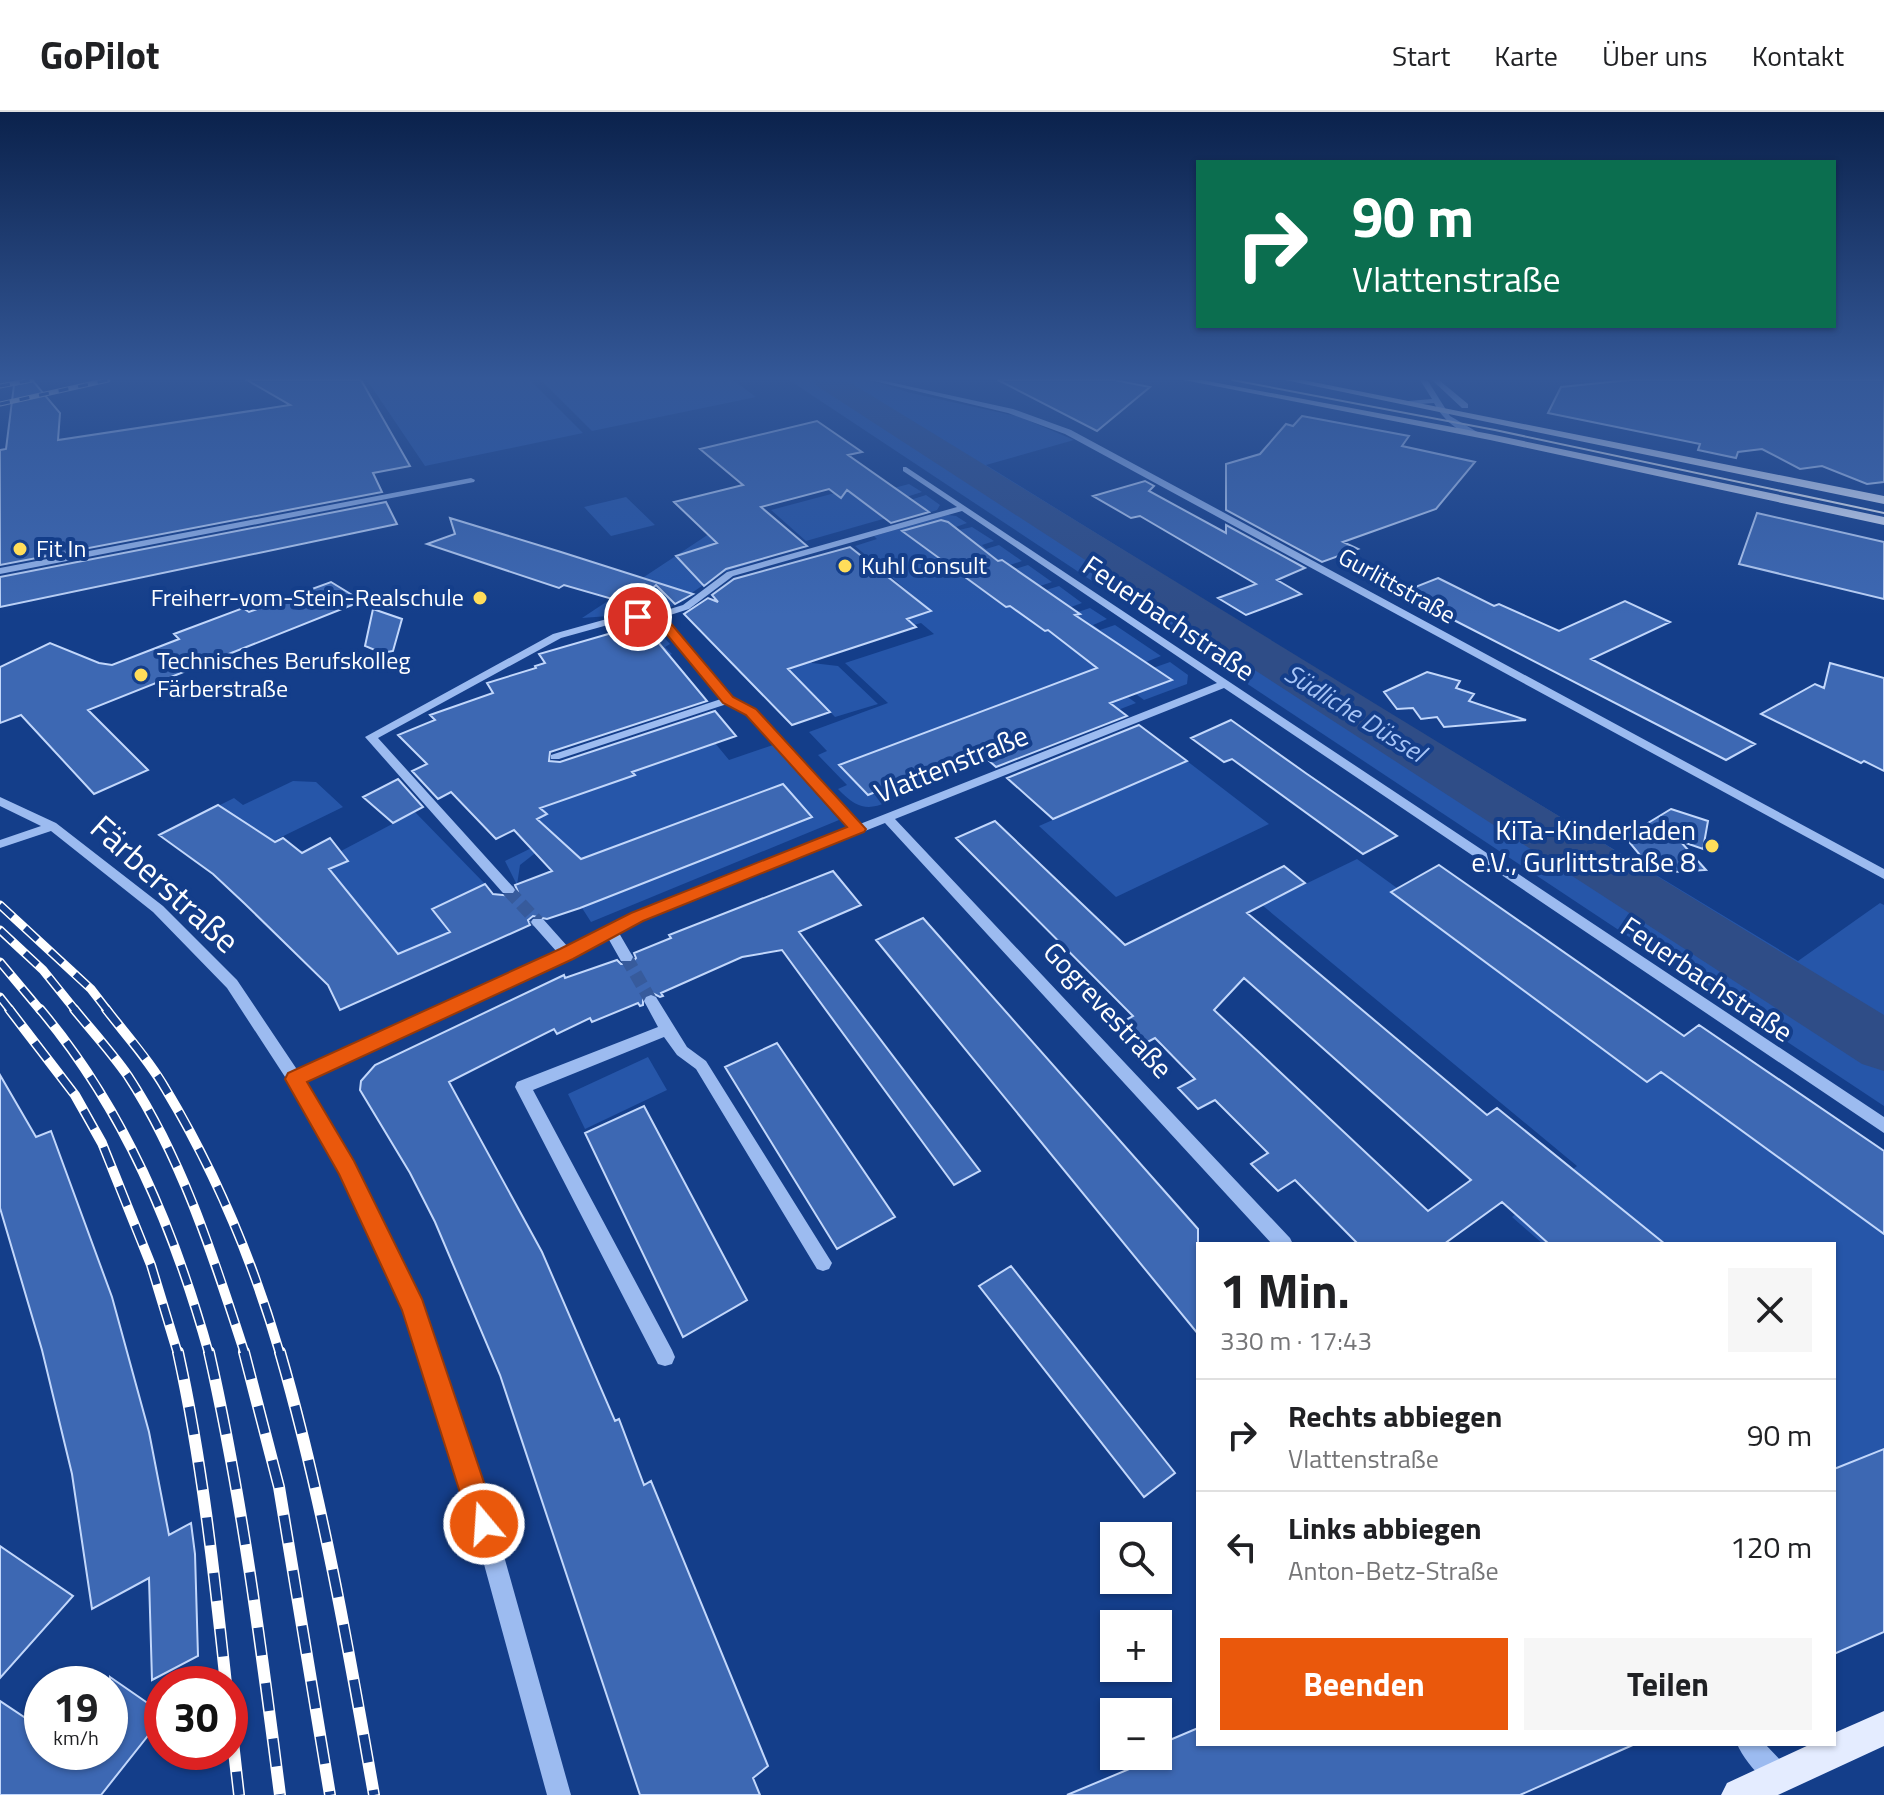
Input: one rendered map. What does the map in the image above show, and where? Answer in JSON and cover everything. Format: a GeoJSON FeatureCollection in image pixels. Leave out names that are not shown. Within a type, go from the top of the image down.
{"type":"FeatureCollection","features":[{"type":"Feature","properties":{"kind":"main road"},"geometry":{"type":"LineString","coordinates":[[1589,459],[1884,521]]}},
{"type":"Feature","properties":{"kind":"main road"},"geometry":{"type":"LineString","coordinates":[[1683,459],[1884,500]]}},
{"type":"Feature","properties":{"kind":"main road"},"geometry":{"type":"LineString","coordinates":[[1730,488],[1712,479],[1712,474],[1734,472],[1797,482]]}},
{"type":"Feature","properties":{"kind":"main road"},"geometry":{"type":"LineString","coordinates":[[1739,1795],[1884,1728]]}},
{"type":"Feature","properties":{"kind":"street","name":"Gurlittstraße"},"geometry":{"type":"LineString","coordinates":[[1117,459],[1884,875]]}},
{"type":"Feature","properties":{"kind":"street","name":"Feuerbachstraße"},"geometry":{"type":"LineString","coordinates":[[906,469],[1884,1126]]}},
{"type":"Feature","properties":{"kind":"street"},"geometry":{"type":"LineString","coordinates":[[0,571],[471,480]]}},
{"type":"Feature","properties":{"kind":"street"},"geometry":{"type":"LineString","coordinates":[[508,890],[371,737],[557,636],[614,620],[658,616],[686,607],[730,574],[963,508]]}},
{"type":"Feature","properties":{"kind":"street"},"geometry":{"type":"LineString","coordinates":[[658,616],[728,700],[751,712],[858,829]]}},
{"type":"Feature","properties":{"kind":"street","name":"Vlattenstraße"},"geometry":{"type":"LineString","coordinates":[[295,1079],[566,954],[610,930],[1223,684]]}},
{"type":"Feature","properties":{"kind":"street"},"geometry":{"type":"LineString","coordinates":[[555,757],[728,700]]}},
{"type":"Feature","properties":{"kind":"street","name":"Färberstraße"},"geometry":{"type":"LineString","coordinates":[[0,801],[52,826],[158,909],[232,984],[295,1079],[346,1168],[413,1307],[484,1524],[559,1795]]}},
{"type":"Feature","properties":{"kind":"street","name":"Gogrevestraße"},"geometry":{"type":"LineString","coordinates":[[886,817],[1282,1242]]}},
{"type":"Feature","properties":{"kind":"street"},"geometry":{"type":"LineString","coordinates":[[0,844],[52,826]]}},
{"type":"Feature","properties":{"kind":"street"},"geometry":{"type":"LineString","coordinates":[[538,922],[566,954]]}},
{"type":"Feature","properties":{"kind":"street"},"geometry":{"type":"LineString","coordinates":[[610,930],[626,957]]}},
{"type":"Feature","properties":{"kind":"street"},"geometry":{"type":"LineString","coordinates":[[651,1001],[682,1051],[701,1065],[823,1263]]}},
{"type":"Feature","properties":{"kind":"street"},"geometry":{"type":"LineString","coordinates":[[665,1357],[523,1087],[667,1030]]}},
{"type":"Feature","properties":{"kind":"street"},"geometry":{"type":"LineString","coordinates":[[1751,1746],[1779,1776]]}},
{"type":"Feature","properties":{"kind":"shaded area"},"geometry":{"type":"Polygon","coordinates":[[[420,459],[461,459],[425,466],[420,459]]]}},
{"type":"Feature","properties":{"kind":"shaded area"},"geometry":{"type":"Polygon","coordinates":[[[907,459],[1009,459],[986,465],[1798,961],[1880,903],[1884,905],[1884,1106],[907,459]]]}},
{"type":"Feature","properties":{"kind":"shaded area"},"geometry":{"type":"Polygon","coordinates":[[[909,484],[922,492],[903,498],[907,501],[926,495],[940,505],[937,510],[925,514],[918,509],[806,541],[771,510],[850,489],[860,497],[909,484]]]}},
{"type":"Feature","properties":{"kind":"shaded area"},"geometry":{"type":"Polygon","coordinates":[[[626,497],[655,525],[611,536],[584,507],[626,497]]]}},
{"type":"Feature","properties":{"kind":"shaded area"},"geometry":{"type":"Polygon","coordinates":[[[948,515],[967,523],[956,527],[959,530],[972,527],[994,541],[982,545],[986,549],[999,545],[1022,561],[1010,565],[1015,569],[1028,565],[1052,582],[1040,586],[1046,590],[1059,586],[1082,603],[1071,607],[1078,612],[1090,608],[1107,619],[1093,625],[1100,630],[1115,625],[1161,656],[1146,662],[1153,668],[1170,662],[1188,675],[1187,684],[1144,700],[1129,689],[1121,692],[1136,703],[1087,722],[1044,688],[1016,699],[1016,751],[973,768],[961,758],[953,761],[964,771],[921,788],[909,777],[898,783],[909,793],[872,807],[856,804],[838,789],[847,785],[818,755],[827,751],[809,732],[888,703],[845,663],[934,634],[921,623],[907,627],[900,621],[931,611],[855,546],[877,539],[874,536],[948,515]]]}},
{"type":"Feature","properties":{"kind":"shaded area"},"geometry":{"type":"Polygon","coordinates":[[[735,523],[769,558],[721,573],[671,607],[648,613],[582,618],[721,526],[735,523]]]}},
{"type":"Feature","properties":{"kind":"shaded area"},"geometry":{"type":"Polygon","coordinates":[[[752,602],[812,663],[838,666],[878,704],[835,717],[784,664],[752,602]]]}},
{"type":"Feature","properties":{"kind":"shaded area"},"geometry":{"type":"Polygon","coordinates":[[[660,633],[670,644],[665,647],[672,654],[519,736],[571,779],[592,790],[634,775],[631,770],[715,743],[729,760],[773,745],[839,820],[591,922],[543,847],[520,865],[517,885],[505,861],[556,836],[538,819],[546,814],[504,774],[456,711],[483,696],[489,707],[660,633]]]}},
{"type":"Feature","properties":{"kind":"shaded area"},"geometry":{"type":"Polygon","coordinates":[[[1187,761],[1269,824],[1116,897],[1039,826],[1187,761]]]}},
{"type":"Feature","properties":{"kind":"shaded area"},"geometry":{"type":"Polygon","coordinates":[[[293,781],[316,782],[343,807],[267,844],[220,805],[234,798],[243,805],[293,781]]]}},
{"type":"Feature","properties":{"kind":"shaded area"},"geometry":{"type":"Polygon","coordinates":[[[415,812],[485,884],[432,909],[450,932],[398,954],[329,869],[348,861],[341,851],[415,812]]]}},
{"type":"Feature","properties":{"kind":"shaded area"},"geometry":{"type":"Polygon","coordinates":[[[1357,859],[1397,888],[1391,893],[1647,1082],[1661,1072],[1884,1234],[1884,1449],[1836,1468],[1836,1242],[1541,1242],[1512,1217],[1577,1166],[1262,905],[1357,859]]]}},
{"type":"Feature","properties":{"kind":"shaded area"},"geometry":{"type":"Polygon","coordinates":[[[648,1057],[667,1090],[585,1129],[568,1094],[648,1057]]]}},
{"type":"Feature","properties":{"kind":"building"},"geometry":{"type":"Polygon","coordinates":[[[0,459],[406,459],[410,466],[373,473],[382,492],[0,565],[0,459]]]}},
{"type":"Feature","properties":{"kind":"building"},"geometry":{"type":"Polygon","coordinates":[[[711,459],[853,459],[929,512],[891,523],[847,490],[841,498],[829,489],[761,507],[807,546],[726,569],[704,586],[676,556],[717,543],[674,502],[743,485],[711,459]]]}},
{"type":"Feature","properties":{"kind":"building"},"geometry":{"type":"Polygon","coordinates":[[[1245,459],[1459,459],[1475,462],[1436,509],[1343,542],[1358,549],[1322,562],[1226,510],[1226,464],[1245,459]]]}},
{"type":"Feature","properties":{"kind":"building"},"geometry":{"type":"Polygon","coordinates":[[[1780,459],[1884,459],[1884,482],[1867,484],[1822,466],[1800,469],[1780,459]]]}},
{"type":"Feature","properties":{"kind":"building"},"geometry":{"type":"Polygon","coordinates":[[[1145,481],[1154,486],[1149,491],[1226,533],[1226,525],[1305,568],[1277,580],[1301,594],[1246,615],[1218,598],[1256,584],[1140,516],[1131,518],[1093,496],[1145,481]]]}},
{"type":"Feature","properties":{"kind":"building"},"geometry":{"type":"Polygon","coordinates":[[[386,502],[397,524],[0,607],[0,577],[386,502]]]}},
{"type":"Feature","properties":{"kind":"building"},"geometry":{"type":"Polygon","coordinates":[[[1757,513],[1884,542],[1884,599],[1739,564],[1757,513]]]}},
{"type":"Feature","properties":{"kind":"building"},"geometry":{"type":"Polygon","coordinates":[[[450,518],[693,594],[675,604],[656,585],[633,605],[564,585],[559,588],[427,544],[455,534],[450,518]]]}},
{"type":"Feature","properties":{"kind":"building"},"geometry":{"type":"Polygon","coordinates":[[[941,520],[1172,680],[1110,703],[1127,716],[996,767],[978,751],[868,795],[839,765],[1097,668],[1048,630],[1045,631],[1010,606],[1006,607],[902,531],[941,520]]]}},
{"type":"Feature","properties":{"kind":"building"},"geometry":{"type":"Polygon","coordinates":[[[850,547],[931,611],[907,619],[916,627],[788,669],[830,712],[792,725],[684,614],[708,598],[718,602],[712,595],[734,579],[850,547]]]}},
{"type":"Feature","properties":{"kind":"building"},"geometry":{"type":"Polygon","coordinates":[[[1438,578],[1494,606],[1499,604],[1559,631],[1625,601],[1670,622],[1591,659],[1755,744],[1726,760],[1444,615],[1449,613],[1405,591],[1438,578]]]}},
{"type":"Feature","properties":{"kind":"building"},"geometry":{"type":"Polygon","coordinates":[[[331,582],[362,601],[88,710],[148,770],[94,794],[21,715],[0,723],[0,667],[50,643],[99,663],[112,665],[179,639],[174,634],[243,608],[249,612],[331,582]]]}},
{"type":"Feature","properties":{"kind":"building"},"geometry":{"type":"Polygon","coordinates":[[[373,609],[402,619],[393,651],[382,653],[365,646],[373,609]]]}},
{"type":"Feature","properties":{"kind":"building"},"geometry":{"type":"Polygon","coordinates":[[[643,624],[707,701],[550,752],[549,761],[560,762],[715,711],[736,736],[540,808],[547,814],[537,819],[581,859],[783,784],[812,817],[580,908],[547,919],[533,916],[528,920],[530,925],[340,1010],[328,985],[244,903],[213,874],[159,835],[218,805],[275,842],[283,838],[302,853],[330,838],[348,861],[329,869],[398,954],[450,932],[432,909],[485,884],[493,894],[513,896],[518,892],[515,885],[552,871],[514,830],[496,839],[451,792],[438,799],[412,771],[427,764],[398,735],[435,720],[430,715],[493,693],[487,683],[545,663],[539,654],[643,624]]]}},
{"type":"Feature","properties":{"kind":"building"},"geometry":{"type":"Polygon","coordinates":[[[1830,663],[1884,678],[1884,771],[1864,761],[1861,763],[1761,714],[1815,684],[1824,688],[1830,663]]]}},
{"type":"Feature","properties":{"kind":"building"},"geometry":{"type":"Polygon","coordinates":[[[1427,672],[1460,681],[1456,688],[1474,694],[1469,701],[1526,720],[1444,727],[1437,717],[1421,719],[1413,708],[1397,709],[1384,692],[1427,672]]]}},
{"type":"Feature","properties":{"kind":"building"},"geometry":{"type":"Polygon","coordinates":[[[1231,720],[1397,836],[1363,854],[1232,759],[1224,762],[1191,738],[1231,720]]]}},
{"type":"Feature","properties":{"kind":"building"},"geometry":{"type":"Polygon","coordinates":[[[1139,725],[1187,761],[1053,819],[1007,778],[1139,725]]]}},
{"type":"Feature","properties":{"kind":"building"},"geometry":{"type":"Polygon","coordinates":[[[398,779],[423,807],[393,823],[363,797],[398,779]]]}},
{"type":"Feature","properties":{"kind":"building"},"geometry":{"type":"Polygon","coordinates":[[[1671,809],[1708,821],[1703,849],[1680,841],[1706,870],[1674,872],[1663,859],[1644,860],[1625,837],[1671,809]]]}},
{"type":"Feature","properties":{"kind":"building"},"geometry":{"type":"Polygon","coordinates":[[[995,821],[1125,945],[1284,866],[1305,883],[1247,913],[1487,1115],[1497,1108],[1663,1242],[1547,1242],[1502,1202],[1447,1242],[1356,1242],[1295,1180],[1278,1191],[1251,1164],[1268,1153],[1215,1100],[1198,1109],[1178,1088],[1195,1079],[1155,1038],[1138,1047],[1117,1025],[1133,1016],[956,838],[995,821]],[[1244,978],[1214,1010],[1428,1211],[1471,1180],[1244,978]]]}},
{"type":"Feature","properties":{"kind":"building"},"geometry":{"type":"Polygon","coordinates":[[[1439,865],[1684,1036],[1699,1025],[1884,1151],[1884,1234],[1661,1072],[1647,1082],[1391,892],[1439,865]]]}},
{"type":"Feature","properties":{"kind":"building"},"geometry":{"type":"Polygon","coordinates":[[[833,871],[861,905],[799,932],[980,1171],[954,1185],[782,950],[742,957],[661,993],[663,996],[650,992],[643,996],[643,1005],[638,1003],[592,1022],[590,1018],[557,1034],[554,1029],[449,1082],[542,1252],[615,1421],[619,1419],[644,1485],[651,1481],[768,1766],[753,1778],[760,1795],[640,1795],[500,1375],[435,1222],[410,1173],[360,1090],[361,1081],[375,1065],[564,975],[565,978],[617,960],[621,964],[631,964],[636,958],[634,953],[671,938],[669,935],[833,871]]]}},
{"type":"Feature","properties":{"kind":"building"},"geometry":{"type":"Polygon","coordinates":[[[923,918],[1198,1229],[1196,1332],[876,940],[923,918]]]}},
{"type":"Feature","properties":{"kind":"building"},"geometry":{"type":"Polygon","coordinates":[[[777,1043],[895,1217],[837,1249],[725,1067],[777,1043]]]}},
{"type":"Feature","properties":{"kind":"building"},"geometry":{"type":"Polygon","coordinates":[[[0,1075],[36,1137],[51,1131],[112,1297],[149,1432],[169,1535],[191,1523],[198,1656],[179,1666],[152,1666],[149,1578],[92,1609],[72,1474],[42,1350],[0,1208],[0,1075]]]}},
{"type":"Feature","properties":{"kind":"building"},"geometry":{"type":"Polygon","coordinates":[[[644,1106],[747,1300],[683,1337],[585,1133],[644,1106]]]}},
{"type":"Feature","properties":{"kind":"building"},"geometry":{"type":"Polygon","coordinates":[[[1011,1266],[1175,1473],[1144,1497],[979,1286],[1011,1266]]]}},
{"type":"Feature","properties":{"kind":"building"},"geometry":{"type":"Polygon","coordinates":[[[1884,1449],[1884,1632],[1836,1653],[1836,1468],[1884,1449]]]}},
{"type":"Feature","properties":{"kind":"building"},"geometry":{"type":"Polygon","coordinates":[[[0,1546],[73,1596],[0,1678],[0,1546]]]}},
{"type":"Feature","properties":{"kind":"building"},"geometry":{"type":"Polygon","coordinates":[[[128,1689],[144,1701],[144,1741],[128,1761],[128,1689]]]}},
{"type":"Feature","properties":{"kind":"building"},"geometry":{"type":"Polygon","coordinates":[[[0,1701],[24,1717],[24,1770],[121,1770],[101,1795],[0,1795],[0,1701]]]}},
{"type":"Feature","properties":{"kind":"building"},"geometry":{"type":"Polygon","coordinates":[[[1196,1729],[1196,1746],[1630,1746],[1520,1795],[1067,1795],[1127,1770],[1172,1770],[1172,1739],[1196,1729]]]}},
{"type":"Feature","properties":{"kind":"waterway","name":"Südliche Düssel"},"geometry":{"type":"LineString","coordinates":[[952,459],[1884,1046]]}},
{"type":"Feature","properties":{"kind":"tunnel"},"geometry":{"type":"LineString","coordinates":[[508,890],[538,922]]}},
{"type":"Feature","properties":{"kind":"tunnel"},"geometry":{"type":"LineString","coordinates":[[626,957],[651,1001]]}},
{"type":"Feature","properties":{"kind":"tram line"},"geometry":{"type":"LineString","coordinates":[[1629,459],[1884,513]]}},
{"type":"Feature","properties":{"kind":"railway"},"geometry":{"type":"LineString","coordinates":[[0,905],[91,989],[108,1011]]}},
{"type":"Feature","properties":{"kind":"railway"},"geometry":{"type":"LineString","coordinates":[[0,930],[43,970],[76,1011]]}},
{"type":"Feature","properties":{"kind":"railway"},"geometry":{"type":"LineString","coordinates":[[0,962],[41,1011]]}},
{"type":"Feature","properties":{"kind":"railway"},"geometry":{"type":"LineString","coordinates":[[0,997],[11,1011]]}},
{"type":"Feature","properties":{"kind":"railway"},"geometry":{"type":"LineString","coordinates":[[9,1009],[75,1095],[102,1143],[151,1265],[178,1354]]}},
{"type":"Feature","properties":{"kind":"railway"},"geometry":{"type":"LineString","coordinates":[[40,1009],[97,1087],[143,1172],[180,1261],[209,1354]]}},
{"type":"Feature","properties":{"kind":"railway"},"geometry":{"type":"LineString","coordinates":[[74,1009],[128,1076],[165,1142],[196,1211],[245,1354]]}},
{"type":"Feature","properties":{"kind":"railway"},"geometry":{"type":"LineString","coordinates":[[106,1009],[159,1078],[200,1152],[245,1251],[280,1354]]}},
{"type":"Feature","properties":{"kind":"railway"},"geometry":{"type":"LineString","coordinates":[[178,1352],[201,1475],[224,1666]]}},
{"type":"Feature","properties":{"kind":"railway"},"geometry":{"type":"LineString","coordinates":[[209,1352],[241,1517],[280,1795]]}},
{"type":"Feature","properties":{"kind":"railway"},"geometry":{"type":"LineString","coordinates":[[244,1352],[279,1487],[330,1795]]}},
{"type":"Feature","properties":{"kind":"railway"},"geometry":{"type":"LineString","coordinates":[[280,1352],[321,1517],[374,1795]]}},
{"type":"Feature","properties":{"kind":"railway"},"geometry":{"type":"LineString","coordinates":[[236,1770],[239,1795]]}},
{"type":"Feature","properties":{"kind":"place","name":"Fit In"},"geometry":{"type":"Point","coordinates":[20,549]}},
{"type":"Feature","properties":{"kind":"place","name":"Kuhl Consult"},"geometry":{"type":"Point","coordinates":[845,566]}},
{"type":"Feature","properties":{"kind":"place","name":"Freiherr-vom-Stein-Realschule"},"geometry":{"type":"Point","coordinates":[480,598]}},
{"type":"Feature","properties":{"kind":"place","name":"Technisches Berufskolleg Färberstraße"},"geometry":{"type":"Point","coordinates":[141,675]}},
{"type":"Feature","properties":{"kind":"place","name":"KiTa-Kinderladen e.V., Gurlittstraße 8"},"geometry":{"type":"Point","coordinates":[1712,846]}},
{"type":"Feature","properties":{"kind":"route"},"geometry":{"type":"LineString","coordinates":[[484,1524],[413,1307],[346,1168],[295,1079],[566,954],[637,917],[858,829],[751,712],[728,700],[658,616],[638,617]]}}]}
